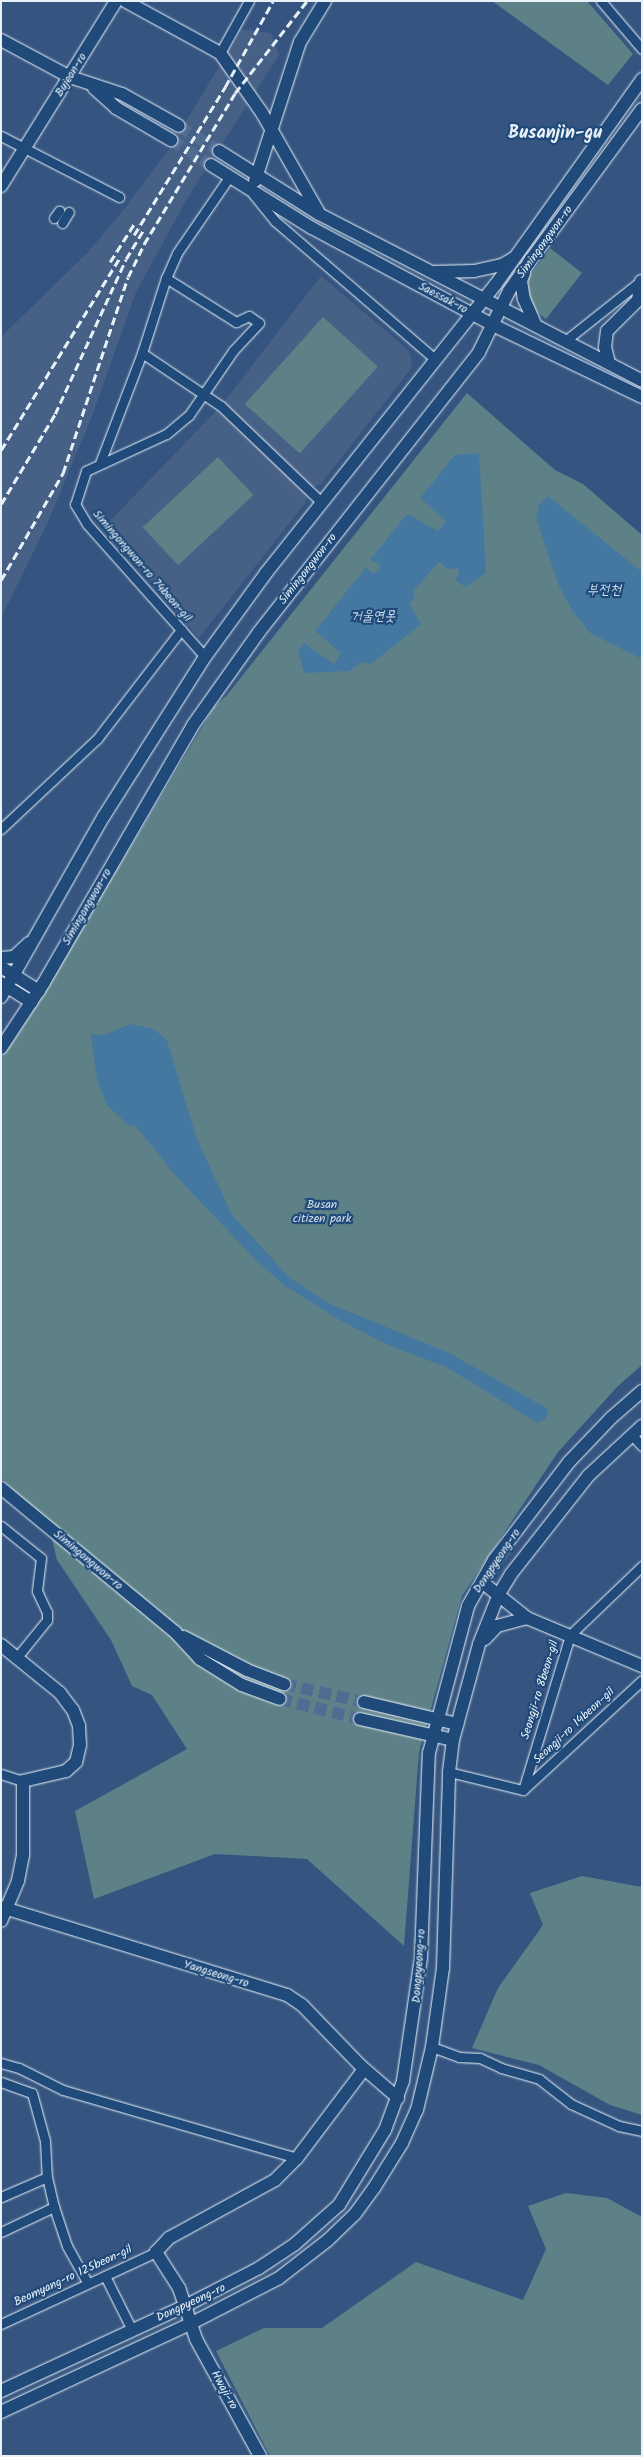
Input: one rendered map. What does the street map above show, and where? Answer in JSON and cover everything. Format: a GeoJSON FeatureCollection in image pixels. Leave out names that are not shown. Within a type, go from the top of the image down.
{"type":"FeatureCollection","features":[{"type":"Feature","properties":{"kind":"main road","name":"Bujeon-ro"},"geometry":{"type":"LineString","coordinates":[[1,186],[116,1]]}},
{"type":"Feature","properties":{"kind":"main road"},"geometry":{"type":"LineString","coordinates":[[125,1],[220,53],[271,130],[319,214]]}},
{"type":"Feature","properties":{"kind":"main road"},"geometry":{"type":"LineString","coordinates":[[250,190],[258,175],[300,42],[325,1]]}},
{"type":"Feature","properties":{"kind":"main road"},"geometry":{"type":"LineString","coordinates":[[1,40],[70,77],[92,86],[122,94],[179,126]]}},
{"type":"Feature","properties":{"kind":"main road","name":"Simingongwon-ro"},"geometry":{"type":"LineString","coordinates":[[6,986],[40,933],[104,816],[205,657],[322,503],[516,256],[642,79]]}},
{"type":"Feature","properties":{"kind":"main road"},"geometry":{"type":"LineString","coordinates":[[92,86],[116,108],[171,140]]}},
{"type":"Feature","properties":{"kind":"main road","name":"Simingongwon-ro"},"geometry":{"type":"LineString","coordinates":[[1,1048],[39,991],[193,726],[259,632],[479,352],[529,262],[642,109]]}},
{"type":"Feature","properties":{"kind":"main road","name":"Saessak-ro"},"geometry":{"type":"LineString","coordinates":[[219,152],[319,214],[482,300],[535,324],[642,381]]}},
{"type":"Feature","properties":{"kind":"main road","name":"Saessak-ro"},"geometry":{"type":"LineString","coordinates":[[211,165],[312,228],[495,326],[642,397]]}},
{"type":"Feature","properties":{"kind":"main road"},"geometry":{"type":"LineString","coordinates":[[428,272],[474,271],[502,265],[516,256]]}},
{"type":"Feature","properties":{"kind":"main road"},"geometry":{"type":"LineString","coordinates":[[529,262],[521,281],[529,313],[535,324]]}},
{"type":"Feature","properties":{"kind":"main road"},"geometry":{"type":"LineString","coordinates":[[609,363],[605,347],[607,331],[638,300],[641,280]]}},
{"type":"Feature","properties":{"kind":"main road"},"geometry":{"type":"LineString","coordinates":[[612,382],[642,402]]}},
{"type":"Feature","properties":{"kind":"main road"},"geometry":{"type":"LineString","coordinates":[[1,958],[8,959],[18,954],[40,933]]}},
{"type":"Feature","properties":{"kind":"main road"},"geometry":{"type":"LineString","coordinates":[[1,968],[6,986],[32,1002]]}},
{"type":"Feature","properties":{"kind":"main road"},"geometry":{"type":"LineString","coordinates":[[6,986],[39,991]]}},
{"type":"Feature","properties":{"kind":"main road","name":"Dongpyeong-ro"},"geometry":{"type":"LineString","coordinates":[[1,2391],[187,2305],[259,2268],[295,2244],[339,2205],[385,2130],[398,2098],[416,2008],[421,1957],[431,1735],[468,1606],[482,1582],[569,1462],[611,1418],[642,1391]]}},
{"type":"Feature","properties":{"kind":"main road","name":"Dongpyeong-ro"},"geometry":{"type":"LineString","coordinates":[[1,2412],[190,2324],[279,2278],[316,2250],[355,2214],[392,2161],[411,2125],[432,2047],[443,1968],[448,1772],[457,1724],[480,1644],[499,1594],[588,1476],[642,1426]]}},
{"type":"Feature","properties":{"kind":"main road","name":"Simingongwon-ro"},"geometry":{"type":"LineString","coordinates":[[1,1488],[175,1632],[200,1659],[242,1685],[280,1699]]}},
{"type":"Feature","properties":{"kind":"main road"},"geometry":{"type":"LineString","coordinates":[[482,1582],[527,1618],[642,1666]]}},
{"type":"Feature","properties":{"kind":"main road"},"geometry":{"type":"LineString","coordinates":[[480,1644],[497,1626],[527,1618]]}},
{"type":"Feature","properties":{"kind":"main road","name":"Simingongwon-ro"},"geometry":{"type":"LineString","coordinates":[[175,1632],[246,1670],[284,1684]]}},
{"type":"Feature","properties":{"kind":"main road"},"geometry":{"type":"LineString","coordinates":[[1,1645],[60,1693],[73,1710],[79,1726],[80,1745],[76,1762],[66,1771],[23,1781],[23,1855],[3,1912]]}},
{"type":"Feature","properties":{"kind":"main road"},"geometry":{"type":"LineString","coordinates":[[364,1702],[457,1724]]}},
{"type":"Feature","properties":{"kind":"main road"},"geometry":{"type":"LineString","coordinates":[[360,1719],[453,1740]]}},
{"type":"Feature","properties":{"kind":"main road","name":"Yangseong-ro"},"geometry":{"type":"LineString","coordinates":[[3,1912],[287,1996],[302,2005],[364,2069],[398,2098]]}},
{"type":"Feature","properties":{"kind":"main road"},"geometry":{"type":"LineString","coordinates":[[156,2252],[169,2238],[275,2180],[297,2158],[364,2069]]}},
{"type":"Feature","properties":{"kind":"main road","name":"Hwaji-ro"},"geometry":{"type":"LineString","coordinates":[[156,2252],[180,2288],[187,2305],[190,2324],[196,2339],[260,2456]]}},
{"type":"Feature","properties":{"kind":"street"},"geometry":{"type":"LineString","coordinates":[[220,53],[249,1]]}},
{"type":"Feature","properties":{"kind":"street"},"geometry":{"type":"LineString","coordinates":[[601,1],[642,49]]}},
{"type":"Feature","properties":{"kind":"street"},"geometry":{"type":"LineString","coordinates":[[1,136],[119,198]]}},
{"type":"Feature","properties":{"kind":"street"},"geometry":{"type":"LineString","coordinates":[[100,463],[142,354],[166,278],[177,253],[230,176]]}},
{"type":"Feature","properties":{"kind":"street","name":"Saessak-ro"},"geometry":{"type":"LineString","coordinates":[[250,190],[275,221],[435,359]]}},
{"type":"Feature","properties":{"kind":"street"},"geometry":{"type":"LineString","coordinates":[[58,217],[69,212]]}},
{"type":"Feature","properties":{"kind":"street","name":"Simingongwon-ro 74beon-gil"},"geometry":{"type":"LineString","coordinates":[[166,278],[236,322],[249,316],[259,323],[233,351],[189,415],[166,434],[86,471],[75,504],[87,524],[205,657]]}},
{"type":"Feature","properties":{"kind":"street"},"geometry":{"type":"LineString","coordinates":[[565,341],[641,280]]}},
{"type":"Feature","properties":{"kind":"street"},"geometry":{"type":"LineString","coordinates":[[142,354],[203,393],[322,503]]}},
{"type":"Feature","properties":{"kind":"street"},"geometry":{"type":"LineString","coordinates":[[1,829],[97,740],[181,630]]}},
{"type":"Feature","properties":{"kind":"street"},"geometry":{"type":"LineString","coordinates":[[632,1435],[642,1446]]}},
{"type":"Feature","properties":{"kind":"street"},"geometry":{"type":"LineString","coordinates":[[1,1526],[40,1558],[37,1591],[47,1612],[47,1620],[18,1658]]}},
{"type":"Feature","properties":{"kind":"street","name":"Seongji-ro 8beon-gil"},"geometry":{"type":"LineString","coordinates":[[523,1790],[570,1635],[642,1566]]}},
{"type":"Feature","properties":{"kind":"street","name":"Seongji-ro 14beon-gil"},"geometry":{"type":"LineString","coordinates":[[523,1790],[642,1680]]}},
{"type":"Feature","properties":{"kind":"street"},"geometry":{"type":"LineString","coordinates":[[448,1772],[523,1790]]}},
{"type":"Feature","properties":{"kind":"street"},"geometry":{"type":"LineString","coordinates":[[1,1774],[23,1781]]}},
{"type":"Feature","properties":{"kind":"street"},"geometry":{"type":"LineString","coordinates":[[432,2047],[459,2057],[480,2058],[501,2068],[539,2079],[571,2104],[619,2126],[642,2131]]}},
{"type":"Feature","properties":{"kind":"street"},"geometry":{"type":"LineString","coordinates":[[1,2063],[82,2096],[297,2158]]}},
{"type":"Feature","properties":{"kind":"street"},"geometry":{"type":"LineString","coordinates":[[38,2078],[32,2093],[45,2141],[47,2177],[54,2208],[67,2246],[87,2282]]}},
{"type":"Feature","properties":{"kind":"street"},"geometry":{"type":"LineString","coordinates":[[1,2082],[32,2093]]}},
{"type":"Feature","properties":{"kind":"street"},"geometry":{"type":"LineString","coordinates":[[1,2197],[47,2177]]}},
{"type":"Feature","properties":{"kind":"street"},"geometry":{"type":"LineString","coordinates":[[1,2232],[54,2208]]}},
{"type":"Feature","properties":{"kind":"street","name":"Beomyang-ro 125beon-gil"},"geometry":{"type":"LineString","coordinates":[[1,2324],[87,2282],[105,2276],[156,2252]]}},
{"type":"Feature","properties":{"kind":"street"},"geometry":{"type":"LineString","coordinates":[[105,2276],[132,2330]]}},
{"type":"Feature","properties":{"kind":"shaded area"},"geometry":{"type":"Polygon","coordinates":[[[242,29],[271,33],[279,55],[188,197],[136,292],[92,416],[48,522],[1,618],[1,337],[89,251],[122,212],[169,149],[242,29]]]}},
{"type":"Feature","properties":{"kind":"shaded area"},"geometry":{"type":"Polygon","coordinates":[[[321,276],[408,350],[412,360],[410,370],[320,485],[306,488],[306,502],[199,638],[105,526],[221,406],[321,276]]]}},
{"type":"Feature","properties":{"kind":"green space"},"geometry":{"type":"Polygon","coordinates":[[[492,1],[587,1],[633,54],[608,85],[492,1]]]}},
{"type":"Feature","properties":{"kind":"green space"},"geometry":{"type":"Polygon","coordinates":[[[550,248],[582,273],[546,319],[533,309],[526,280],[550,248]]]}},
{"type":"Feature","properties":{"kind":"green space"},"geometry":{"type":"Polygon","coordinates":[[[323,317],[378,367],[300,453],[245,404],[323,317]]]}},
{"type":"Feature","properties":{"kind":"green space","name":"Busan citizen park"},"geometry":{"type":"Polygon","coordinates":[[[467,393],[555,470],[583,484],[642,535],[642,1365],[618,1386],[558,1452],[462,1596],[419,1752],[404,1946],[307,1859],[215,1854],[94,1899],[75,1811],[187,1749],[152,1695],[132,1686],[111,1640],[57,1560],[48,1522],[1,1478],[1,1058],[32,1012],[214,707],[227,695],[467,393]]]}},
{"type":"Feature","properties":{"kind":"green space"},"geometry":{"type":"Polygon","coordinates":[[[218,457],[253,495],[178,565],[143,527],[218,457]]]}},
{"type":"Feature","properties":{"kind":"green space"},"geometry":{"type":"Polygon","coordinates":[[[582,1876],[642,1887],[642,2115],[610,2105],[539,2065],[472,2048],[498,1988],[543,1925],[530,1893],[582,1876]]]}},
{"type":"Feature","properties":{"kind":"green space"},"geometry":{"type":"Polygon","coordinates":[[[566,2193],[607,2198],[642,2217],[642,2456],[270,2456],[216,2351],[264,2328],[322,2328],[416,2262],[523,2300],[546,2249],[528,2206],[566,2193]]]}},
{"type":"Feature","properties":{"kind":"water","name":"거울연못"},"geometry":{"type":"Polygon","coordinates":[[[479,453],[486,573],[465,587],[455,579],[459,574],[458,568],[448,569],[439,562],[413,591],[415,597],[409,604],[421,624],[371,664],[362,662],[349,671],[304,673],[298,651],[304,643],[334,664],[341,653],[315,631],[366,567],[373,573],[380,570],[380,564],[370,560],[407,514],[438,531],[446,521],[420,498],[455,455],[479,453]]]}},
{"type":"Feature","properties":{"kind":"water","name":"부전천"},"geometry":{"type":"Polygon","coordinates":[[[548,496],[642,572],[642,659],[590,633],[573,612],[559,586],[536,518],[539,505],[548,496]]]}},
{"type":"Feature","properties":{"kind":"water"},"geometry":{"type":"Polygon","coordinates":[[[131,1024],[154,1029],[167,1041],[197,1139],[232,1215],[290,1278],[328,1303],[449,1353],[548,1409],[546,1418],[538,1423],[446,1367],[388,1345],[343,1322],[285,1286],[254,1258],[175,1175],[136,1126],[128,1125],[106,1104],[97,1079],[91,1034],[104,1035],[131,1024]]]}},
{"type":"Feature","properties":{"kind":"tunnel"},"geometry":{"type":"LineString","coordinates":[[179,126],[219,151]]}},
{"type":"Feature","properties":{"kind":"tunnel"},"geometry":{"type":"LineString","coordinates":[[171,140],[211,165]]}},
{"type":"Feature","properties":{"kind":"tunnel"},"geometry":{"type":"LineString","coordinates":[[284,1684],[364,1702]]}},
{"type":"Feature","properties":{"kind":"tunnel"},"geometry":{"type":"LineString","coordinates":[[280,1699],[360,1719]]}},
{"type":"Feature","properties":{"kind":"railway"},"geometry":{"type":"LineString","coordinates":[[134,235],[225,87],[273,1]]}},
{"type":"Feature","properties":{"kind":"railway"},"geometry":{"type":"LineString","coordinates":[[1,580],[63,473],[128,277],[144,244],[235,93],[307,1]]}},
{"type":"Feature","properties":{"kind":"railway"},"geometry":{"type":"LineString","coordinates":[[110,262],[134,224]]}},
{"type":"Feature","properties":{"kind":"railway"},"geometry":{"type":"LineString","coordinates":[[1,504],[55,414],[126,259],[143,231]]}},
{"type":"Feature","properties":{"kind":"railway"},"geometry":{"type":"LineString","coordinates":[[1,450],[121,256]]}},
{"type":"Feature","properties":{"kind":"district","name":"Busanjin-gu"},"geometry":{"type":"Point","coordinates":[555,134]}}]}
